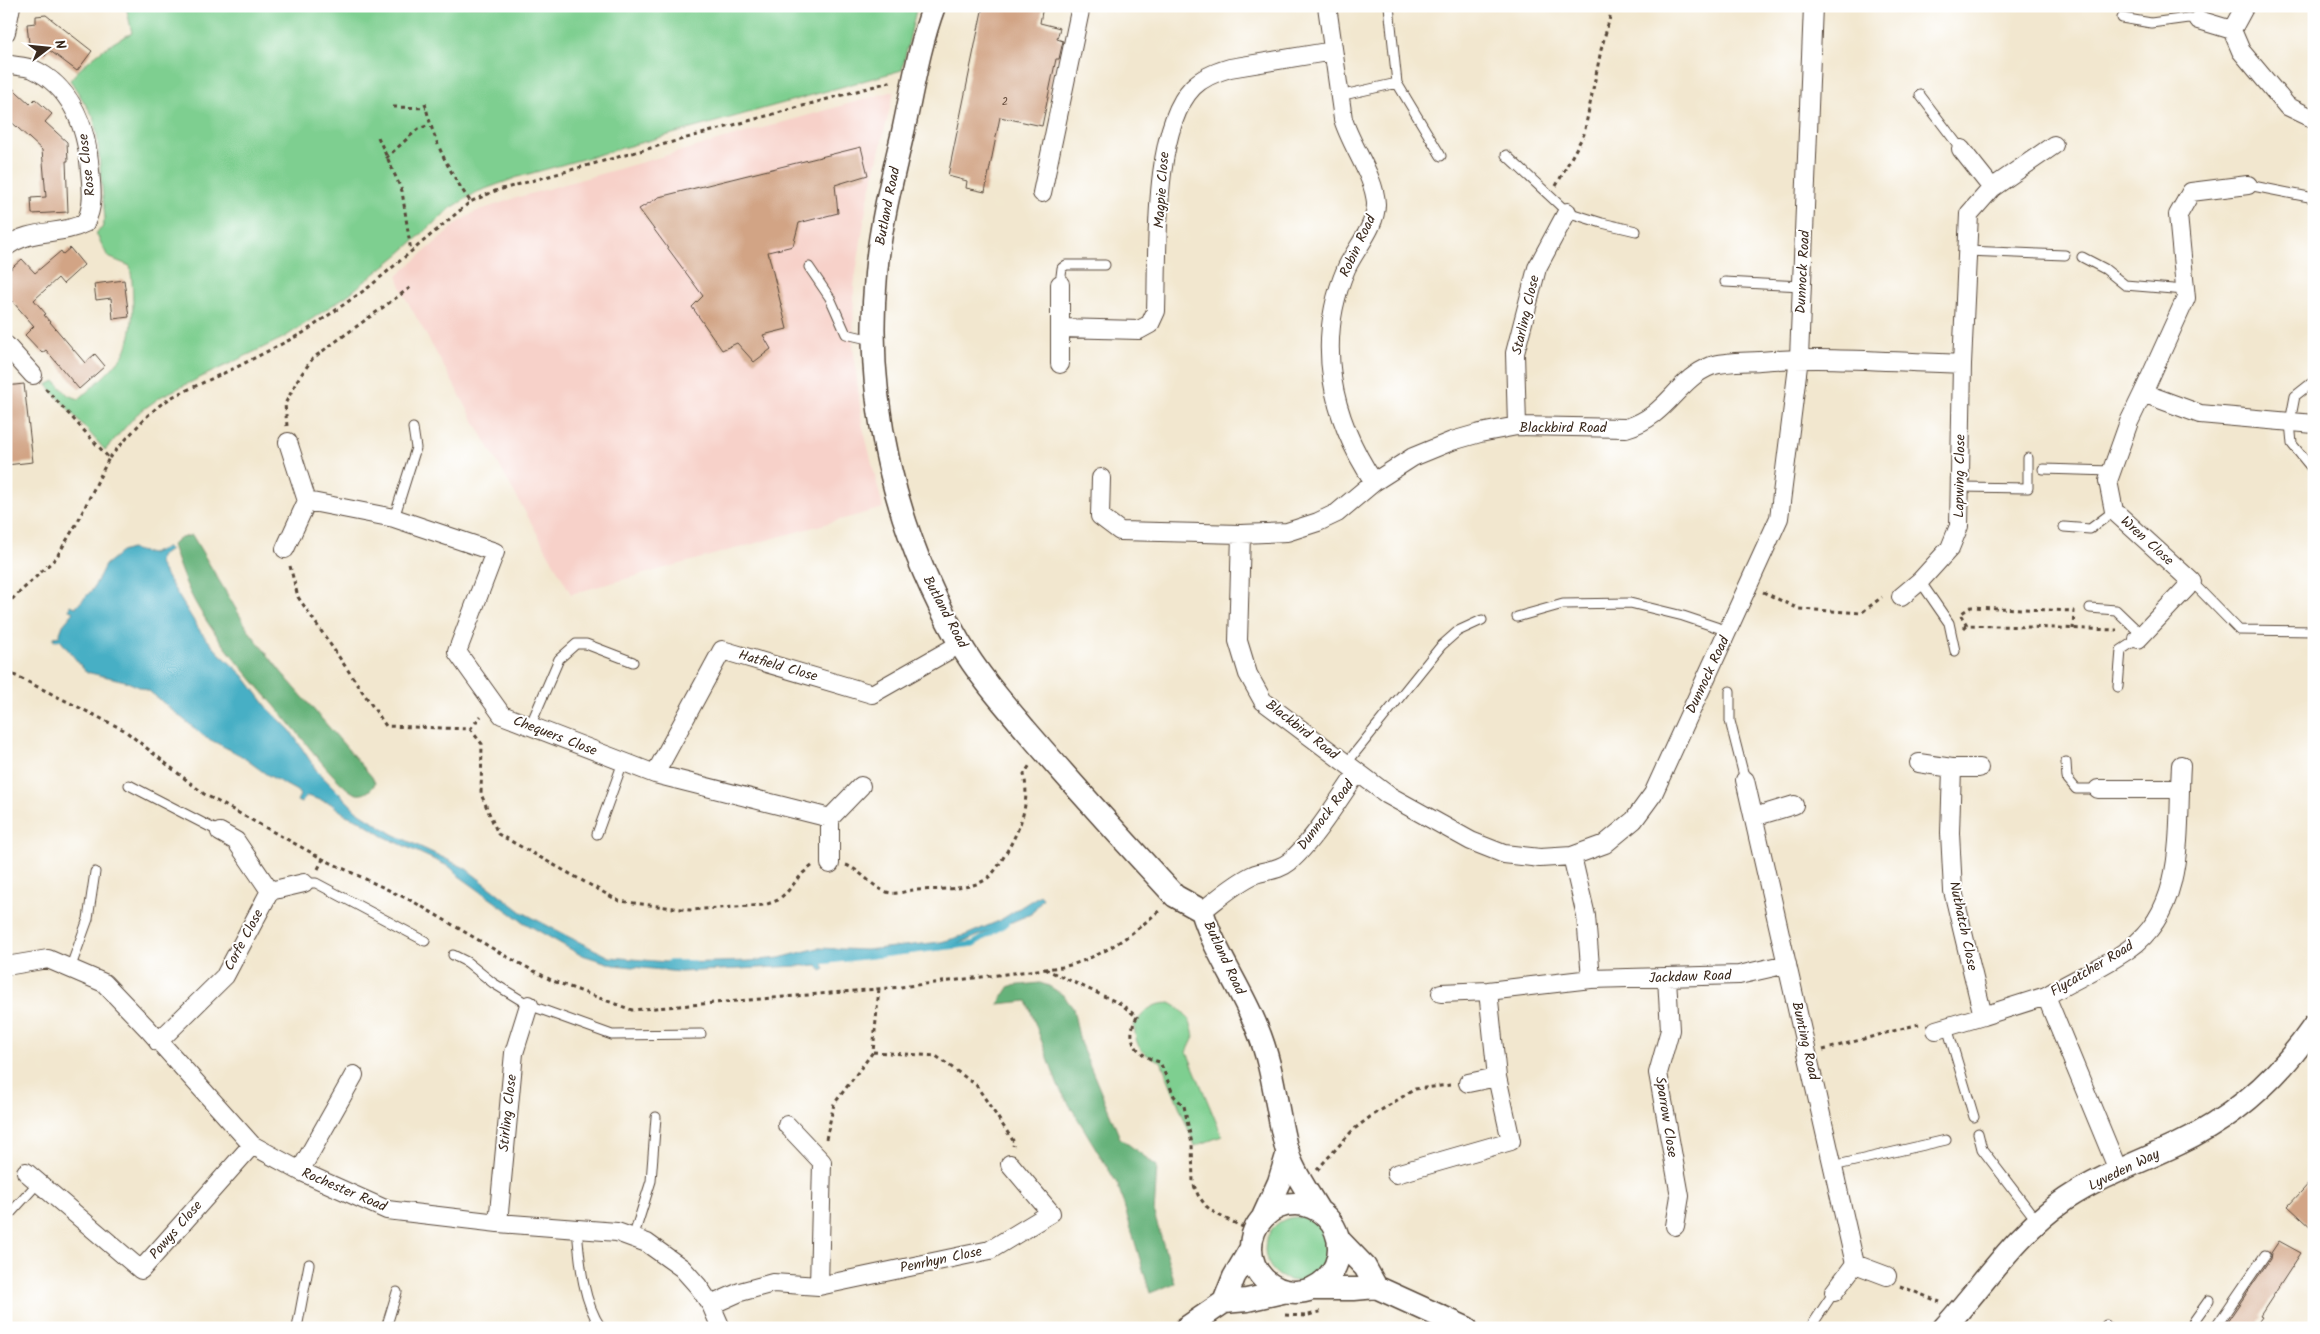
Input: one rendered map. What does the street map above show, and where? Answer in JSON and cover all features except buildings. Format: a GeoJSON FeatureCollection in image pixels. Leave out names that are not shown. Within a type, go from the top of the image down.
{"type":"FeatureCollection","features":[{"type":"Feature","properties":{"kind":"street"},"geometry":{"type":"LineString","coordinates":[[6,32],[11,6]]}},
{"type":"Feature","properties":{"kind":"street","name":"Butland Road"},"geometry":{"type":"LineString","coordinates":[[934,6],[915,80],[880,241],[873,306],[876,388],[882,432],[896,495],[918,559],[960,644],[998,697],[1175,896],[1202,911],[1209,933],[1247,1006],[1264,1046],[1273,1078],[1288,1152],[1302,1181],[1320,1211]]}},
{"type":"Feature","properties":{"kind":"street"},"geometry":{"type":"LineString","coordinates":[[1042,193],[1081,6]]}},
{"type":"Feature","properties":{"kind":"street","name":"Robin Road"},"geometry":{"type":"LineString","coordinates":[[1327,6],[1339,96],[1348,137],[1369,179],[1376,204],[1375,213],[1370,225],[1347,267],[1338,291],[1331,337],[1333,387],[1338,412],[1348,438],[1374,482]]}},
{"type":"Feature","properties":{"kind":"street","name":"Dunnock Road"},"geometry":{"type":"LineString","coordinates":[[1202,911],[1238,884],[1254,875],[1275,870],[1288,863],[1302,848],[1351,768],[1388,794],[1471,841],[1504,854],[1540,858],[1572,856],[1605,844],[1634,820],[1653,794],[1779,518],[1799,358],[1813,6]]}},
{"type":"Feature","properties":{"kind":"street"},"geometry":{"type":"LineString","coordinates":[[2245,6],[2232,30],[2240,51],[2287,106],[2314,119]]}},
{"type":"Feature","properties":{"kind":"street"},"geometry":{"type":"LineString","coordinates":[[2199,20],[2232,30]]}},
{"type":"Feature","properties":{"kind":"street","name":"Magpie Close"},"geometry":{"type":"LineString","coordinates":[[1060,328],[1139,330],[1150,324],[1156,310],[1163,155],[1176,115],[1192,87],[1213,73],[1230,68],[1333,51]]}},
{"type":"Feature","properties":{"kind":"street","name":"Rose Close"},"geometry":{"type":"LineString","coordinates":[[6,64],[32,69],[58,88],[70,100],[86,138],[92,206],[85,224],[76,228],[36,233],[21,238],[6,247]]}},
{"type":"Feature","properties":{"kind":"street","name":"Lapwing Close"},"geometry":{"type":"LineString","coordinates":[[1902,596],[1920,581],[1950,548],[1959,526],[1962,364],[1969,214],[1992,188],[2054,145]]}},
{"type":"Feature","properties":{"kind":"street"},"geometry":{"type":"LineString","coordinates":[[1961,149],[1992,188]]}},
{"type":"Feature","properties":{"kind":"street","name":"Wren Close"},"geometry":{"type":"LineString","coordinates":[[2192,582],[2114,512],[2108,481],[2129,422],[2186,298],[2178,215],[2191,192],[2248,185]]}},
{"type":"Feature","properties":{"kind":"street","name":"Starling Close"},"geometry":{"type":"LineString","coordinates":[[1517,426],[1515,353],[1537,268],[1567,212]]}},
{"type":"Feature","properties":{"kind":"street"},"geometry":{"type":"LineString","coordinates":[[1060,284],[1060,364]]}},
{"type":"Feature","properties":{"kind":"street"},"geometry":{"type":"LineString","coordinates":[[7,348],[33,375]]}},
{"type":"Feature","properties":{"kind":"street"},"geometry":{"type":"LineString","coordinates":[[1799,358],[1962,364]]}},
{"type":"Feature","properties":{"kind":"street","name":"Blackbird Road"},"geometry":{"type":"LineString","coordinates":[[1101,478],[1100,516],[1120,531],[1241,534],[1287,532],[1304,528],[1337,513],[1374,482],[1397,466],[1432,449],[1480,434],[1517,426],[1626,428],[1638,425],[1656,414],[1695,374],[1713,366],[1799,358]]}},
{"type":"Feature","properties":{"kind":"street"},"geometry":{"type":"LineString","coordinates":[[2143,392],[2200,414],[2314,424]]}},
{"type":"Feature","properties":{"kind":"street"},"geometry":{"type":"LineString","coordinates":[[284,549],[307,501],[288,442]]}},
{"type":"Feature","properties":{"kind":"street","name":"Chequers Close"},"geometry":{"type":"LineString","coordinates":[[307,501],[394,518],[495,552],[457,652],[502,715],[655,774],[830,818]]}},
{"type":"Feature","properties":{"kind":"street","name":"Blackbird Road"},"geometry":{"type":"LineString","coordinates":[[1241,534],[1238,641],[1248,674],[1263,701],[1351,768]]}},
{"type":"Feature","properties":{"kind":"street"},"geometry":{"type":"LineString","coordinates":[[2140,637],[2192,582]]}},
{"type":"Feature","properties":{"kind":"street","name":"Hatfield Close"},"geometry":{"type":"LineString","coordinates":[[655,774],[722,650],[872,694],[960,644]]}},
{"type":"Feature","properties":{"kind":"street"},"geometry":{"type":"LineString","coordinates":[[1919,763],[1952,768],[1979,768]]}},
{"type":"Feature","properties":{"kind":"street","name":"Flycatcher Road"},"geometry":{"type":"LineString","coordinates":[[2118,1170],[2046,996],[2129,949],[2149,931],[2163,909],[2172,887],[2176,858],[2181,765]]}},
{"type":"Feature","properties":{"kind":"street","name":"Nuthatch Close"},"geometry":{"type":"LineString","coordinates":[[1952,768],[1950,832],[1953,891],[1983,1016]]}},
{"type":"Feature","properties":{"kind":"street","name":"Bunting Road"},"geometry":{"type":"LineString","coordinates":[[1745,780],[1856,1264]]}},
{"type":"Feature","properties":{"kind":"street"},"geometry":{"type":"LineString","coordinates":[[830,864],[830,818],[862,786]]}},
{"type":"Feature","properties":{"kind":"street"},"geometry":{"type":"LineString","coordinates":[[2098,789],[2180,788]]}},
{"type":"Feature","properties":{"kind":"street"},"geometry":{"type":"LineString","coordinates":[[1754,817],[1794,805]]}},
{"type":"Feature","properties":{"kind":"street"},"geometry":{"type":"LineString","coordinates":[[220,832],[236,841],[270,892],[304,883]]}},
{"type":"Feature","properties":{"kind":"street"},"geometry":{"type":"LineString","coordinates":[[1572,856],[1586,916],[1591,979]]}},
{"type":"Feature","properties":{"kind":"street","name":"Corfe Close"},"geometry":{"type":"LineString","coordinates":[[158,1042],[225,976],[270,892]]}},
{"type":"Feature","properties":{"kind":"street","name":"Rochester Road"},"geometry":{"type":"LineString","coordinates":[[7,962],[48,959],[104,983],[252,1145],[300,1171],[387,1210],[498,1223],[618,1232],[647,1243],[682,1268],[711,1305],[721,1328]]}},
{"type":"Feature","properties":{"kind":"street","name":"Jackdaw Road"},"geometry":{"type":"LineString","coordinates":[[1441,993],[1591,979],[1739,975],[1787,964]]}},
{"type":"Feature","properties":{"kind":"street","name":"Sparrow Close"},"geometry":{"type":"LineString","coordinates":[[1667,978],[1670,1030],[1658,1073],[1680,1196],[1675,1226]]}},
{"type":"Feature","properties":{"kind":"street"},"geometry":{"type":"LineString","coordinates":[[1396,1174],[1511,1141],[1497,1077],[1488,990]]}},
{"type":"Feature","properties":{"kind":"street"},"geometry":{"type":"LineString","coordinates":[[1942,1028],[2046,996]]}},
{"type":"Feature","properties":{"kind":"street","name":"Stirling Close"},"geometry":{"type":"LineString","coordinates":[[498,1223],[514,1053],[529,1005]]}},
{"type":"Feature","properties":{"kind":"street","name":"Lyveden Way"},"geometry":{"type":"LineString","coordinates":[[1944,1328],[2037,1221],[2067,1199],[2118,1170],[2179,1144],[2211,1126],[2242,1105],[2276,1075],[2296,1052],[2314,1026]]}},
{"type":"Feature","properties":{"kind":"street"},"geometry":{"type":"LineString","coordinates":[[300,1171],[354,1075]]}},
{"type":"Feature","properties":{"kind":"street"},"geometry":{"type":"LineString","coordinates":[[1468,1083],[1497,1077]]}},
{"type":"Feature","properties":{"kind":"street"},"geometry":{"type":"LineString","coordinates":[[786,1125],[822,1162],[819,1286]]}},
{"type":"Feature","properties":{"kind":"street","name":"Powys Close"},"geometry":{"type":"LineString","coordinates":[[32,1178],[141,1270],[252,1145]]}},
{"type":"Feature","properties":{"kind":"street","name":"Butland Road"},"geometry":{"type":"LineString","coordinates":[[1263,1217],[1279,1182],[1288,1152]]}},
{"type":"Feature","properties":{"kind":"street","name":"Penrhyn Close"},"geometry":{"type":"LineString","coordinates":[[711,1305],[740,1292],[773,1283],[819,1286],[990,1250],[1051,1213],[1010,1164]]}},
{"type":"Feature","properties":{"kind":"street"},"geometry":{"type":"LineString","coordinates":[[1186,1328],[1224,1302],[1248,1300],[1286,1292],[1303,1292],[1328,1279],[1336,1267],[1339,1254],[1339,1240],[1334,1227],[1320,1211],[1301,1204],[1287,1204],[1274,1209],[1263,1217],[1255,1229],[1251,1248],[1234,1277],[1224,1302]]}},
{"type":"Feature","properties":{"kind":"street"},"geometry":{"type":"LineString","coordinates":[[1339,1240],[1365,1267],[1376,1287]]}},
{"type":"Feature","properties":{"kind":"street"},"geometry":{"type":"LineString","coordinates":[[1251,1248],[1256,1269],[1264,1281],[1286,1292]]}},
{"type":"Feature","properties":{"kind":"street"},"geometry":{"type":"LineString","coordinates":[[1834,1292],[1856,1264],[1887,1276]]}},
{"type":"Feature","properties":{"kind":"street"},"geometry":{"type":"LineString","coordinates":[[1312,1289],[1376,1287],[1466,1328]]}},
{"type":"Feature","properties":{"kind":"lane"},"geometry":{"type":"LineString","coordinates":[[1389,6],[1397,83],[1441,156]]}},
{"type":"Feature","properties":{"kind":"lane"},"geometry":{"type":"LineString","coordinates":[[2122,18],[2151,23],[2188,18],[2199,20]]}},
{"type":"Feature","properties":{"kind":"lane"},"geometry":{"type":"LineString","coordinates":[[1339,96],[1397,83]]}},
{"type":"Feature","properties":{"kind":"lane"},"geometry":{"type":"LineString","coordinates":[[1920,95],[1961,149]]}},
{"type":"Feature","properties":{"kind":"lane"},"geometry":{"type":"LineString","coordinates":[[1506,155],[1567,212],[1636,231]]}},
{"type":"Feature","properties":{"kind":"lane"},"geometry":{"type":"LineString","coordinates":[[2248,185],[2314,198]]}},
{"type":"Feature","properties":{"kind":"lane"},"geometry":{"type":"LineString","coordinates":[[1967,251],[2065,255]]}},
{"type":"Feature","properties":{"kind":"lane"},"geometry":{"type":"LineString","coordinates":[[2082,257],[2105,269],[2125,285],[2185,290]]}},
{"type":"Feature","properties":{"kind":"lane"},"geometry":{"type":"LineString","coordinates":[[1060,284],[1062,268],[1066,265],[1105,265]]}},
{"type":"Feature","properties":{"kind":"lane"},"geometry":{"type":"LineString","coordinates":[[809,267],[830,298],[846,334],[873,340]]}},
{"type":"Feature","properties":{"kind":"lane"},"geometry":{"type":"LineString","coordinates":[[1725,282],[1802,286]]}},
{"type":"Feature","properties":{"kind":"lane"},"geometry":{"type":"LineString","coordinates":[[2314,381],[2295,396],[2290,422],[2292,444],[2314,471]]}},
{"type":"Feature","properties":{"kind":"lane"},"geometry":{"type":"LineString","coordinates":[[394,518],[416,448],[412,428]]}},
{"type":"Feature","properties":{"kind":"lane"},"geometry":{"type":"LineString","coordinates":[[1960,487],[2028,488],[2028,458]]}},
{"type":"Feature","properties":{"kind":"lane"},"geometry":{"type":"LineString","coordinates":[[2043,469],[2112,471]]}},
{"type":"Feature","properties":{"kind":"lane"},"geometry":{"type":"LineString","coordinates":[[2064,527],[2090,529],[2114,512]]}},
{"type":"Feature","properties":{"kind":"lane"},"geometry":{"type":"LineString","coordinates":[[1920,581],[1949,623],[1954,636],[1955,651]]}},
{"type":"Feature","properties":{"kind":"lane"},"geometry":{"type":"LineString","coordinates":[[2192,582],[2239,630],[2313,631]]}},
{"type":"Feature","properties":{"kind":"lane"},"geometry":{"type":"LineString","coordinates":[[1517,617],[1563,604],[1630,603],[1682,616],[1728,631]]}},
{"type":"Feature","properties":{"kind":"lane"},"geometry":{"type":"LineString","coordinates":[[2090,608],[2116,610],[2140,637],[2121,650],[2118,687]]}},
{"type":"Feature","properties":{"kind":"lane"},"geometry":{"type":"LineString","coordinates":[[1351,768],[1441,646],[1458,631],[1482,620]]}},
{"type":"Feature","properties":{"kind":"lane"},"geometry":{"type":"LineString","coordinates":[[530,726],[558,659],[576,644],[586,644],[633,662]]}},
{"type":"Feature","properties":{"kind":"lane"},"geometry":{"type":"LineString","coordinates":[[1730,690],[1730,721],[1745,780]]}},
{"type":"Feature","properties":{"kind":"lane"},"geometry":{"type":"LineString","coordinates":[[596,834],[623,762]]}},
{"type":"Feature","properties":{"kind":"lane"},"geometry":{"type":"LineString","coordinates":[[2066,762],[2067,778],[2076,789],[2098,789]]}},
{"type":"Feature","properties":{"kind":"lane"},"geometry":{"type":"LineString","coordinates":[[129,786],[220,832]]}},
{"type":"Feature","properties":{"kind":"lane"},"geometry":{"type":"LineString","coordinates":[[70,969],[88,918],[95,872]]}},
{"type":"Feature","properties":{"kind":"lane"},"geometry":{"type":"LineString","coordinates":[[304,883],[316,883],[425,941]]}},
{"type":"Feature","properties":{"kind":"lane"},"geometry":{"type":"LineString","coordinates":[[453,955],[467,962],[493,983],[529,1005],[612,1035],[700,1034]]}},
{"type":"Feature","properties":{"kind":"lane"},"geometry":{"type":"LineString","coordinates":[[1942,1028],[1974,1117]]}},
{"type":"Feature","properties":{"kind":"lane"},"geometry":{"type":"LineString","coordinates":[[633,1238],[651,1181],[656,1117]]}},
{"type":"Feature","properties":{"kind":"lane"},"geometry":{"type":"LineString","coordinates":[[1978,1133],[1982,1149],[2037,1221]]}},
{"type":"Feature","properties":{"kind":"lane"},"geometry":{"type":"LineString","coordinates":[[1834,1166],[1946,1140]]}},
{"type":"Feature","properties":{"kind":"lane"},"geometry":{"type":"LineString","coordinates":[[6,1218],[32,1178]]}},
{"type":"Feature","properties":{"kind":"lane"},"geometry":{"type":"LineString","coordinates":[[577,1229],[582,1274],[594,1318],[601,1328]]}},
{"type":"Feature","properties":{"kind":"lane"},"geometry":{"type":"LineString","coordinates":[[2215,1328],[2265,1255]]}},
{"type":"Feature","properties":{"kind":"lane"},"geometry":{"type":"LineString","coordinates":[[297,1328],[309,1264]]}},
{"type":"Feature","properties":{"kind":"lane"},"geometry":{"type":"LineString","coordinates":[[386,1328],[396,1292]]}},
{"type":"Feature","properties":{"kind":"lane"},"geometry":{"type":"LineString","coordinates":[[1810,1328],[1834,1292]]}},
{"type":"Feature","properties":{"kind":"lane"},"geometry":{"type":"LineString","coordinates":[[2189,1328],[2209,1300]]}},
{"type":"Feature","properties":{"kind":"path"},"geometry":{"type":"LineString","coordinates":[[1550,198],[1584,134],[1601,50],[1613,6]]}},
{"type":"Feature","properties":{"kind":"path"},"geometry":{"type":"LineString","coordinates":[[6,605],[56,558],[109,458],[146,417],[174,396],[237,368],[303,333],[369,287],[470,202],[495,191],[903,78],[915,80]]}},
{"type":"Feature","properties":{"kind":"path"},"geometry":{"type":"LineString","coordinates":[[425,103],[430,125],[442,157],[470,202]]}},
{"type":"Feature","properties":{"kind":"path"},"geometry":{"type":"LineString","coordinates":[[393,107],[426,108]]}},
{"type":"Feature","properties":{"kind":"path"},"geometry":{"type":"LineString","coordinates":[[386,158],[418,130],[430,125]]}},
{"type":"Feature","properties":{"kind":"path"},"geometry":{"type":"LineString","coordinates":[[378,137],[402,191],[411,252]]}},
{"type":"Feature","properties":{"kind":"path"},"geometry":{"type":"LineString","coordinates":[[288,442],[286,404],[298,379],[314,358],[411,287]]}},
{"type":"Feature","properties":{"kind":"path"},"geometry":{"type":"LineString","coordinates":[[33,375],[109,458]]}},
{"type":"Feature","properties":{"kind":"path"},"geometry":{"type":"LineString","coordinates":[[284,549],[298,597],[386,726],[470,729],[482,744],[481,794],[498,834],[620,901],[690,910],[764,906],[778,900],[810,867],[816,864],[849,866],[875,886],[891,893],[966,886],[985,879],[994,872],[1019,831],[1025,812],[1027,789],[1024,774],[1042,748]]}},
{"type":"Feature","properties":{"kind":"path"},"geometry":{"type":"LineString","coordinates":[[1749,585],[1799,609],[1861,613],[1888,592],[1902,596]]}},
{"type":"Feature","properties":{"kind":"path"},"geometry":{"type":"LineString","coordinates":[[1967,625],[1960,614],[1971,607],[1986,607],[2074,611],[2073,629]]}},
{"type":"Feature","properties":{"kind":"path"},"geometry":{"type":"LineString","coordinates":[[1954,636],[1967,625],[2126,630],[2140,637]]}},
{"type":"Feature","properties":{"kind":"path"},"geometry":{"type":"LineString","coordinates":[[6,671],[124,730],[204,794],[323,859],[414,902],[544,976],[632,1010],[879,988],[1045,969],[1080,963],[1107,951],[1132,934],[1175,896]]}},
{"type":"Feature","properties":{"kind":"path"},"geometry":{"type":"LineString","coordinates":[[470,729],[493,702]]}},
{"type":"Feature","properties":{"kind":"path"},"geometry":{"type":"LineString","coordinates":[[1045,969],[1121,1004],[1137,1017],[1132,1026],[1133,1040],[1137,1051],[1147,1059],[1160,1062],[1174,1096],[1184,1106],[1192,1144],[1193,1183],[1198,1195],[1206,1206],[1216,1214],[1238,1224]]}},
{"type":"Feature","properties":{"kind":"path"},"geometry":{"type":"LineString","coordinates":[[822,1162],[834,1104],[873,1052],[879,988]]}},
{"type":"Feature","properties":{"kind":"path"},"geometry":{"type":"LineString","coordinates":[[1808,1054],[1930,1021],[1942,1028]]}},
{"type":"Feature","properties":{"kind":"path"},"geometry":{"type":"LineString","coordinates":[[873,1052],[936,1056],[976,1085],[1014,1142],[1010,1164]]}},
{"type":"Feature","properties":{"kind":"path"},"geometry":{"type":"LineString","coordinates":[[1314,1172],[1353,1130],[1370,1117],[1415,1090],[1468,1083]]}},
{"type":"Feature","properties":{"kind":"path"},"geometry":{"type":"LineString","coordinates":[[1887,1276],[1884,1280],[1938,1300],[1942,1304]]}},
{"type":"Feature","properties":{"kind":"path"},"geometry":{"type":"LineString","coordinates":[[1278,1314],[1305,1316],[1324,1311]]}},
{"type":"Feature","properties":{"kind":"shaded area"},"geometry":{"type":"Polygon","coordinates":[[[894,91],[867,203],[854,286],[853,345],[862,423],[883,508],[571,594],[405,297],[397,276],[459,222],[475,212],[512,199],[894,91]]]}},
{"type":"Feature","properties":{"kind":"green space"},"geometry":{"type":"Polygon","coordinates":[[[126,6],[917,6],[902,70],[518,177],[477,192],[451,208],[398,255],[349,294],[285,337],[162,396],[137,414],[105,450],[47,385],[55,381],[68,395],[79,399],[121,358],[129,339],[133,313],[130,266],[108,257],[96,233],[102,228],[105,219],[97,134],[93,116],[70,80],[99,53],[132,33],[126,6]]]}},
{"type":"Feature","properties":{"kind":"green space"},"geometry":{"type":"Polygon","coordinates":[[[192,535],[249,631],[282,673],[372,777],[375,783],[369,791],[363,794],[354,793],[332,774],[209,625],[187,586],[172,545],[178,539],[192,535]]]}},
{"type":"Feature","properties":{"kind":"green space"},"geometry":{"type":"Polygon","coordinates":[[[1040,983],[1049,986],[1063,995],[1073,1008],[1080,1042],[1120,1138],[1157,1166],[1154,1214],[1175,1283],[1150,1293],[1118,1185],[1058,1086],[1027,1001],[998,1004],[1010,986],[1040,983]]]}},
{"type":"Feature","properties":{"kind":"green space"},"geometry":{"type":"Polygon","coordinates":[[[1170,1003],[1184,1013],[1191,1026],[1194,1037],[1187,1052],[1222,1136],[1195,1146],[1161,1061],[1148,1056],[1140,1049],[1136,1039],[1134,1025],[1145,1012],[1153,1006],[1170,1003]]]}},
{"type":"Feature","properties":{"kind":"green space"},"geometry":{"type":"Polygon","coordinates":[[[1297,1217],[1315,1223],[1323,1231],[1329,1249],[1323,1267],[1315,1275],[1297,1281],[1279,1275],[1271,1267],[1265,1249],[1271,1231],[1279,1223],[1297,1217]]]}},
{"type":"Feature","properties":{"kind":"water"},"geometry":{"type":"Polygon","coordinates":[[[167,547],[170,550],[160,557],[159,564],[200,631],[218,652],[243,675],[268,708],[290,730],[317,771],[357,811],[393,834],[465,868],[522,912],[610,957],[678,963],[749,961],[779,958],[818,948],[866,950],[941,942],[966,935],[999,921],[1040,895],[1043,898],[1031,914],[947,947],[831,959],[822,963],[825,969],[821,971],[818,965],[680,972],[614,965],[579,954],[523,922],[459,876],[450,867],[383,836],[361,821],[346,815],[330,803],[307,796],[301,803],[297,801],[300,795],[297,791],[266,774],[240,755],[205,737],[149,691],[125,681],[86,672],[60,640],[54,641],[54,637],[59,636],[63,625],[74,612],[69,610],[70,605],[76,607],[93,589],[105,565],[121,552],[131,549],[151,554],[167,547]]]}},
{"type":"Feature","properties":{"kind":"waterway"},"geometry":{"type":"LineString","coordinates":[[819,962],[973,944],[1007,923]]}},
{"type":"Feature","properties":{"kind":"waterway"},"geometry":{"type":"LineString","coordinates":[[669,963],[694,963]]}}]}
